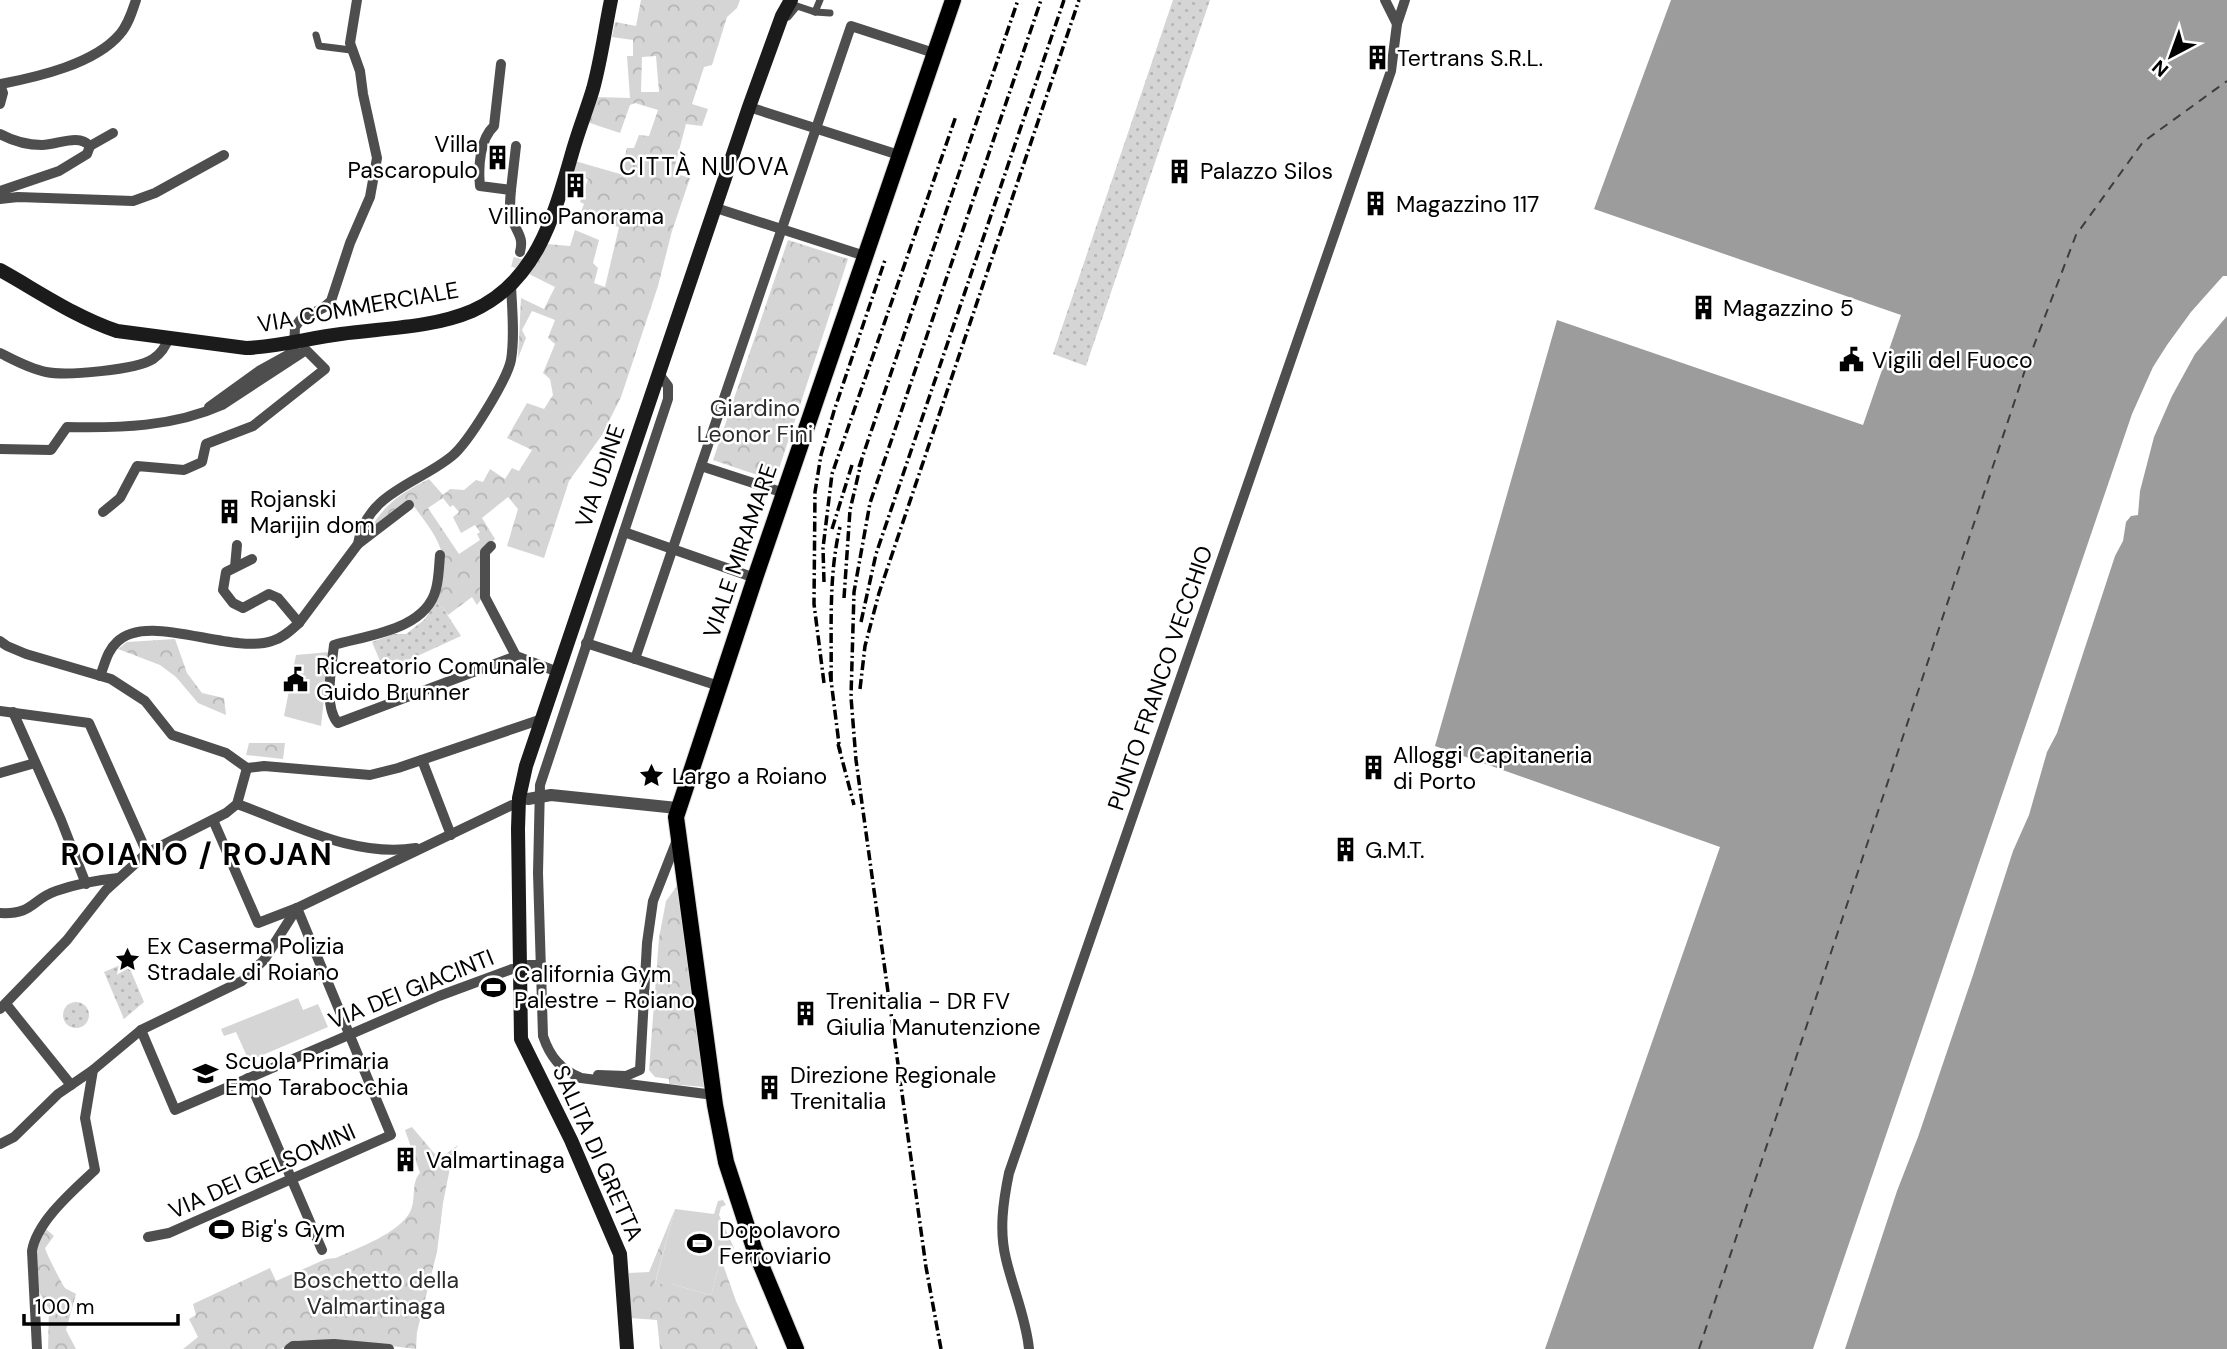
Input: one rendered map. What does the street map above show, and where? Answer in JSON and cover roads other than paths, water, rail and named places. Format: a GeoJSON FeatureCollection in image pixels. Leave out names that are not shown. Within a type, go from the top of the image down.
{"type":"FeatureCollection","features":[{"type":"Feature","properties":{"kind":"main road","name":"VIA COMMERCIALE"},"geometry":{"type":"LineString","coordinates":[[0,270],[100,326],[139,335],[246,348],[294,341],[308,344],[419,324],[456,316],[488,303],[516,276],[543,240],[559,201],[593,87],[611,0]]}},
{"type":"Feature","properties":{"kind":"main road","name":"VIA UDINE"},"geometry":{"type":"LineString","coordinates":[[516,974],[519,798],[526,766],[750,107],[782,16],[791,0]]}},
{"type":"Feature","properties":{"kind":"main road","name":"VIALE MIRAMARE"},"geometry":{"type":"LineString","coordinates":[[796,1349],[737,1199],[726,1162],[677,839],[677,808],[953,0]]}},
{"type":"Feature","properties":{"kind":"main road","name":"SALITA DI GRETTA"},"geometry":{"type":"LineString","coordinates":[[516,974],[519,1030],[525,1051],[571,1139],[620,1254],[626,1349]]}},
{"type":"Feature","properties":{"kind":"street"},"geometry":{"type":"LineString","coordinates":[[0,104],[3,93],[0,84],[48,73],[108,45],[120,34],[136,0]]}},
{"type":"Feature","properties":{"kind":"street"},"geometry":{"type":"LineString","coordinates":[[203,411],[259,371],[288,355],[294,348],[295,327],[301,319],[323,309],[331,301],[373,186],[377,158],[360,71],[351,50],[357,0]]}},
{"type":"Feature","properties":{"kind":"street"},"geometry":{"type":"LineString","coordinates":[[774,12],[778,14],[783,0]]}},
{"type":"Feature","properties":{"kind":"street"},"geometry":{"type":"LineString","coordinates":[[816,12],[820,0]]}},
{"type":"Feature","properties":{"kind":"street"},"geometry":{"type":"LineString","coordinates":[[1385,0],[1397,23]]}},
{"type":"Feature","properties":{"kind":"street","name":"PUNTO FRANCO VECCHIO"},"geometry":{"type":"LineString","coordinates":[[1029,1349],[1022,1313],[1005,1257],[1002,1214],[1009,1173],[1391,71],[1397,23],[1405,0]]}},
{"type":"Feature","properties":{"kind":"street"},"geometry":{"type":"LineString","coordinates":[[786,18],[797,6],[830,13]]}},
{"type":"Feature","properties":{"kind":"street"},"geometry":{"type":"LineString","coordinates":[[635,659],[851,26],[934,53]]}},
{"type":"Feature","properties":{"kind":"street"},"geometry":{"type":"LineString","coordinates":[[316,36],[319,46],[351,50]]}},
{"type":"Feature","properties":{"kind":"street"},"geometry":{"type":"LineString","coordinates":[[501,64],[494,126],[487,132],[479,176],[480,186],[511,190]]}},
{"type":"Feature","properties":{"kind":"street"},"geometry":{"type":"LineString","coordinates":[[750,107],[899,155]]}},
{"type":"Feature","properties":{"kind":"street"},"geometry":{"type":"LineString","coordinates":[[0,191],[71,165],[88,154],[90,146],[113,133]]}},
{"type":"Feature","properties":{"kind":"street"},"geometry":{"type":"LineString","coordinates":[[0,134],[24,144],[52,145],[83,140],[90,146]]}},
{"type":"Feature","properties":{"kind":"street"},"geometry":{"type":"LineString","coordinates":[[516,146],[510,203],[513,220],[523,242],[520,252]]}},
{"type":"Feature","properties":{"kind":"street"},"geometry":{"type":"LineString","coordinates":[[0,199],[18,197],[133,201],[155,193],[223,155]]}},
{"type":"Feature","properties":{"kind":"street"},"geometry":{"type":"LineString","coordinates":[[716,208],[865,256]]}},
{"type":"Feature","properties":{"kind":"street"},"geometry":{"type":"LineString","coordinates":[[358,544],[360,530],[376,506],[450,457],[463,446],[480,418],[511,361],[516,276]]}},
{"type":"Feature","properties":{"kind":"street"},"geometry":{"type":"LineString","coordinates":[[0,353],[44,372],[65,374],[142,365],[165,348],[169,337]]}},
{"type":"Feature","properties":{"kind":"street"},"geometry":{"type":"LineString","coordinates":[[0,449],[51,450],[67,427],[104,428],[167,423],[222,405],[308,344],[325,369],[253,426],[206,444],[202,462],[192,468],[184,470],[137,466],[120,498],[103,512]]}},
{"type":"Feature","properties":{"kind":"street"},"geometry":{"type":"LineString","coordinates":[[659,374],[666,380],[668,395],[534,798],[543,1036],[554,1059],[567,1071],[588,1079],[714,1095]]}},
{"type":"Feature","properties":{"kind":"street"},"geometry":{"type":"LineString","coordinates":[[701,466],[784,493]]}},
{"type":"Feature","properties":{"kind":"street"},"geometry":{"type":"LineString","coordinates":[[100,676],[110,649],[124,636],[134,633],[161,631],[236,645],[258,645],[287,634],[358,544],[409,505]]}},
{"type":"Feature","properties":{"kind":"street"},"geometry":{"type":"LineString","coordinates":[[624,532],[755,578]]}},
{"type":"Feature","properties":{"kind":"street"},"geometry":{"type":"LineString","coordinates":[[235,567],[236,545]]}},
{"type":"Feature","properties":{"kind":"street"},"geometry":{"type":"LineString","coordinates":[[491,546],[485,552],[485,597],[516,656],[558,672]]}},
{"type":"Feature","properties":{"kind":"street"},"geometry":{"type":"LineString","coordinates":[[440,555],[433,598],[412,621],[334,645],[329,696],[333,717],[338,723],[516,656]]}},
{"type":"Feature","properties":{"kind":"street"},"geometry":{"type":"LineString","coordinates":[[252,559],[226,572],[223,590],[233,603],[243,608],[269,594],[278,598],[299,622]]}},
{"type":"Feature","properties":{"kind":"street"},"geometry":{"type":"LineString","coordinates":[[0,640],[7,646],[26,653],[111,679],[145,701],[172,734],[226,753],[247,768],[264,766],[370,775],[542,719]]}},
{"type":"Feature","properties":{"kind":"street"},"geometry":{"type":"LineString","coordinates":[[586,643],[719,686]]}},
{"type":"Feature","properties":{"kind":"street"},"geometry":{"type":"LineString","coordinates":[[0,711],[89,723],[147,853]]}},
{"type":"Feature","properties":{"kind":"street"},"geometry":{"type":"LineString","coordinates":[[13,712],[86,884]]}},
{"type":"Feature","properties":{"kind":"street"},"geometry":{"type":"LineString","coordinates":[[422,760],[451,835]]}},
{"type":"Feature","properties":{"kind":"street"},"geometry":{"type":"LineString","coordinates":[[0,773],[35,763]]}},
{"type":"Feature","properties":{"kind":"street"},"geometry":{"type":"LineString","coordinates":[[71,1085],[3,1007],[67,940],[118,878],[147,853],[226,813],[237,804],[247,768]]}},
{"type":"Feature","properties":{"kind":"street"},"geometry":{"type":"LineString","coordinates":[[534,798],[551,795],[677,808]]}},
{"type":"Feature","properties":{"kind":"street"},"geometry":{"type":"LineString","coordinates":[[237,804],[356,846],[389,851],[427,846]]}},
{"type":"Feature","properties":{"kind":"street"},"geometry":{"type":"LineString","coordinates":[[213,820],[258,923],[298,908],[512,805]]}},
{"type":"Feature","properties":{"kind":"street","name":"VIALE MIRAMARE"},"geometry":{"type":"LineString","coordinates":[[588,1079],[596,1075],[626,1076],[640,1070],[646,954],[653,901],[677,839]]}},
{"type":"Feature","properties":{"kind":"street"},"geometry":{"type":"LineString","coordinates":[[0,913],[20,912],[31,908],[55,891],[118,878]]}},
{"type":"Feature","properties":{"kind":"street"},"geometry":{"type":"LineString","coordinates":[[0,1144],[14,1137],[58,1094],[93,1070],[141,1030],[242,981],[264,960],[298,908]]}},
{"type":"Feature","properties":{"kind":"street"},"geometry":{"type":"LineString","coordinates":[[298,908],[349,1034]]}},
{"type":"Feature","properties":{"kind":"street","name":"VIA DEI GIACINTI"},"geometry":{"type":"LineString","coordinates":[[528,965],[541,965]]}},
{"type":"Feature","properties":{"kind":"street","name":"VIA DEI GIACINTI"},"geometry":{"type":"LineString","coordinates":[[141,1030],[175,1111],[439,996],[516,974]]}},
{"type":"Feature","properties":{"kind":"street","name":"VIA DEI GELSOMINI"},"geometry":{"type":"LineString","coordinates":[[148,1237],[169,1233],[391,1135],[349,1034]]}},
{"type":"Feature","properties":{"kind":"street"},"geometry":{"type":"LineString","coordinates":[[37,1349],[34,1240],[47,1221],[95,1170],[85,1118],[93,1070]]}},
{"type":"Feature","properties":{"kind":"street"},"geometry":{"type":"LineString","coordinates":[[248,1078],[322,1250]]}},
{"type":"Feature","properties":{"kind":"street"},"geometry":{"type":"LineString","coordinates":[[289,1349],[293,1346],[334,1344],[389,1349]]}},
{"type":"Feature","properties":{"kind":"tunnel"},"geometry":{"type":"LineString","coordinates":[[516,268],[520,252]]}},
{"type":"Feature","properties":{"kind":"railway"},"geometry":{"type":"LineString","coordinates":[[859,467],[1018,0]]}},
{"type":"Feature","properties":{"kind":"railway"},"geometry":{"type":"LineString","coordinates":[[941,1349],[926,1267],[856,760],[851,697],[854,592],[870,503],[1041,0]]}},
{"type":"Feature","properties":{"kind":"railway"},"geometry":{"type":"LineString","coordinates":[[861,622],[876,554],[1064,0]]}},
{"type":"Feature","properties":{"kind":"railway"},"geometry":{"type":"LineString","coordinates":[[860,689],[865,646],[879,593],[1079,0]]}},
{"type":"Feature","properties":{"kind":"railway"},"geometry":{"type":"LineString","coordinates":[[824,582],[823,548],[832,474],[956,116]]}},
{"type":"Feature","properties":{"kind":"railway"},"geometry":{"type":"LineString","coordinates":[[824,683],[814,604],[815,492],[821,455],[834,411],[885,260]]}},
{"type":"Feature","properties":{"kind":"railway"},"geometry":{"type":"LineString","coordinates":[[844,598],[850,510],[862,459]]}},
{"type":"Feature","properties":{"kind":"railway"},"geometry":{"type":"LineString","coordinates":[[832,529],[852,465]]}},
{"type":"Feature","properties":{"kind":"railway"},"geometry":{"type":"LineString","coordinates":[[831,681],[832,585],[840,527]]}},
{"type":"Feature","properties":{"kind":"railway"},"geometry":{"type":"LineString","coordinates":[[830,672],[840,752]]}},
{"type":"Feature","properties":{"kind":"railway"},"geometry":{"type":"LineString","coordinates":[[838,744],[854,805]]}},
{"type":"Feature","properties":{"kind":"place","name":"Tertrans S.R.L."},"geometry":{"type":"Point","coordinates":[1377,58]}},
{"type":"Feature","properties":{"kind":"place","name":"Villa Pascaropulo"},"geometry":{"type":"Point","coordinates":[498,157]}},
{"type":"Feature","properties":{"kind":"place","name":"Palazzo Silos"},"geometry":{"type":"Point","coordinates":[1180,171]}},
{"type":"Feature","properties":{"kind":"place","name":"Villino Panorama"},"geometry":{"type":"Point","coordinates":[576,186]}},
{"type":"Feature","properties":{"kind":"place","name":"Magazzino 117"},"geometry":{"type":"Point","coordinates":[1376,204]}},
{"type":"Feature","properties":{"kind":"place","name":"Magazzino 5"},"geometry":{"type":"Point","coordinates":[1703,308]}},
{"type":"Feature","properties":{"kind":"place","name":"Vigili del Fuoco"},"geometry":{"type":"Point","coordinates":[1852,360]}},
{"type":"Feature","properties":{"kind":"place","name":"Rojanski Marijin dom"},"geometry":{"type":"Point","coordinates":[230,512]}},
{"type":"Feature","properties":{"kind":"place","name":"Ricreatorio Comunale Guido Brunner"},"geometry":{"type":"Point","coordinates":[296,679]}},
{"type":"Feature","properties":{"kind":"place","name":"Alloggi Capitaneria di Porto"},"geometry":{"type":"Point","coordinates":[1373,768]}},
{"type":"Feature","properties":{"kind":"place","name":"Largo a Roiano"},"geometry":{"type":"Point","coordinates":[652,776]}},
{"type":"Feature","properties":{"kind":"place","name":"G.M.T."},"geometry":{"type":"Point","coordinates":[1345,850]}},
{"type":"Feature","properties":{"kind":"place","name":"Ex Caserma Polizia Stradale di Roiano"},"geometry":{"type":"Point","coordinates":[127,959]}},
{"type":"Feature","properties":{"kind":"place","name":"California Gym Palestre - Roiano"},"geometry":{"type":"Point","coordinates":[494,987]}},
{"type":"Feature","properties":{"kind":"place","name":"Trenitalia - DR FV Giulia Manutenzione"},"geometry":{"type":"Point","coordinates":[806,1014]}},
{"type":"Feature","properties":{"kind":"place","name":"Scuola Primaria Emo Tarabocchia"},"geometry":{"type":"Point","coordinates":[205,1074]}},
{"type":"Feature","properties":{"kind":"place","name":"Direzione Regionale Trenitalia"},"geometry":{"type":"Point","coordinates":[770,1088]}},
{"type":"Feature","properties":{"kind":"place","name":"Valmartinaga"},"geometry":{"type":"Point","coordinates":[406,1160]}},
{"type":"Feature","properties":{"kind":"place","name":"Big's Gym"},"geometry":{"type":"Point","coordinates":[221,1229]}},
{"type":"Feature","properties":{"kind":"place","name":"Dopolavoro Ferroviario"},"geometry":{"type":"Point","coordinates":[699,1243]}},
{"type":"Feature","properties":{"kind":"district","name":"CITTÀ NUOVA"},"geometry":{"type":"Point","coordinates":[705,166]}},
{"type":"Feature","properties":{"kind":"district","name":"ROIANO / ROJAN"},"geometry":{"type":"Point","coordinates":[197,854]}},
{"type":"Feature","properties":{"kind":"park label","name":"Giardino Leonor Fini"},"geometry":{"type":"Point","coordinates":[755,421]}},
{"type":"Feature","properties":{"kind":"park label","name":"Boschetto della Valmartinaga"},"geometry":{"type":"Point","coordinates":[376,1293]}}]}
